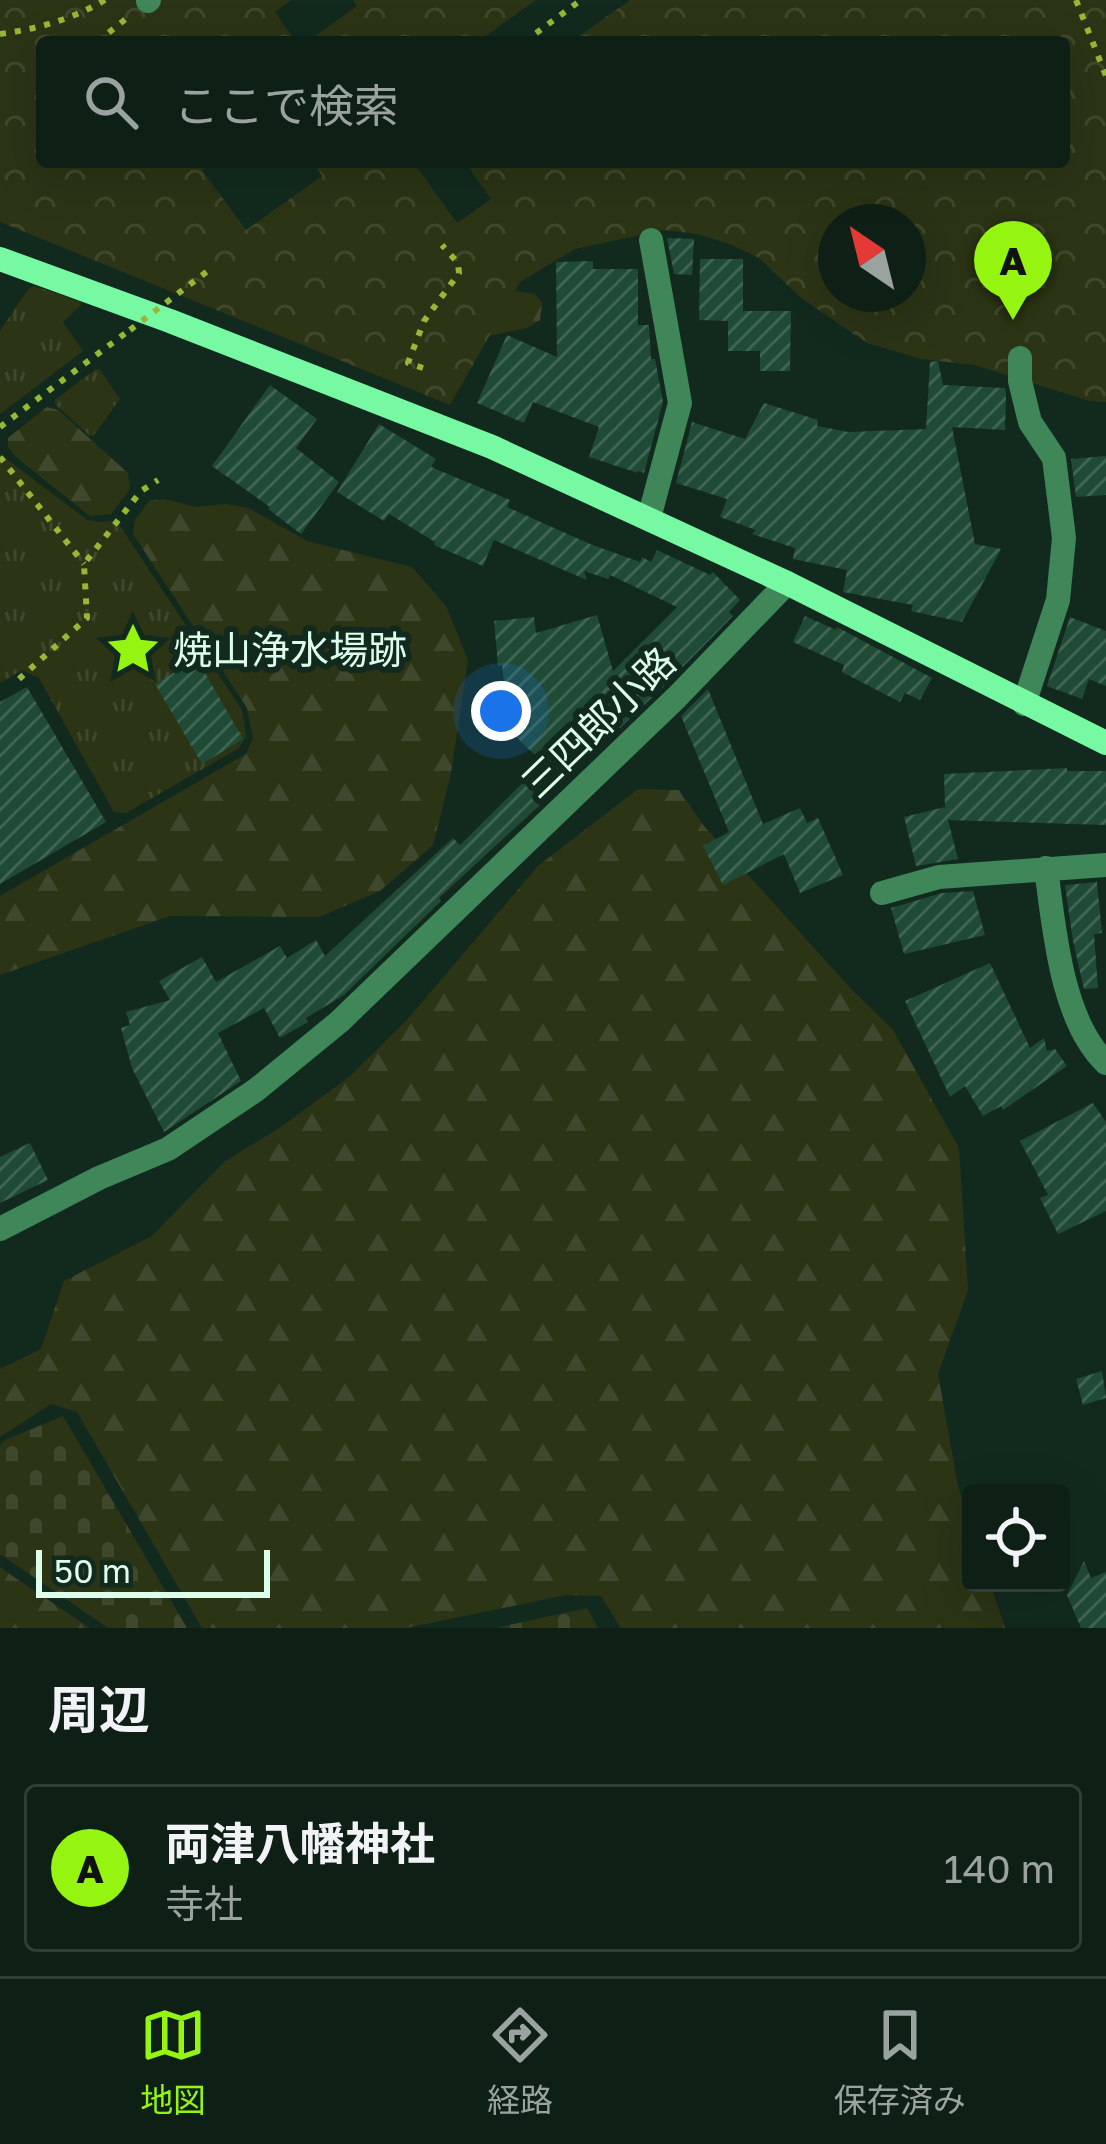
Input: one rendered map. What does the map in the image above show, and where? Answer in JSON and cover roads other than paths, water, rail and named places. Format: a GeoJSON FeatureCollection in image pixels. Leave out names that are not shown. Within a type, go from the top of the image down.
{"type":"FeatureCollection","features":[{"type":"Feature","properties":{"kind":"street"},"geometry":{"type":"LineString","coordinates":[[650,518],[680,403],[651,240]]}},
{"type":"Feature","properties":{"kind":"street"},"geometry":{"type":"LineString","coordinates":[[3,266],[170,321],[470,439],[787,583],[1106,743]]}},
{"type":"Feature","properties":{"kind":"street"},"geometry":{"type":"LineString","coordinates":[[1020,358],[1030,422],[1054,458],[1064,538],[1058,600],[1024,704]]}},
{"type":"Feature","properties":{"kind":"street","name":"三四郎小路"},"geometry":{"type":"LineString","coordinates":[[0,1229],[168,1149],[256,1090],[339,1022],[676,697],[787,583]]}},
{"type":"Feature","properties":{"kind":"street"},"geometry":{"type":"LineString","coordinates":[[882,893],[939,877],[1106,865]]}},
{"type":"Feature","properties":{"kind":"street"},"geometry":{"type":"LineString","coordinates":[[1046,868],[1058,950],[1076,1014],[1095,1053],[1106,1063]]}},
{"type":"Feature","properties":{"kind":"place","name":"両津八幡神社"},"geometry":{"type":"Point","coordinates":[1013,320]}},
{"type":"Feature","properties":{"kind":"place","name":"焼山浄水場跡"},"geometry":{"type":"Point","coordinates":[133,649]}}]}
